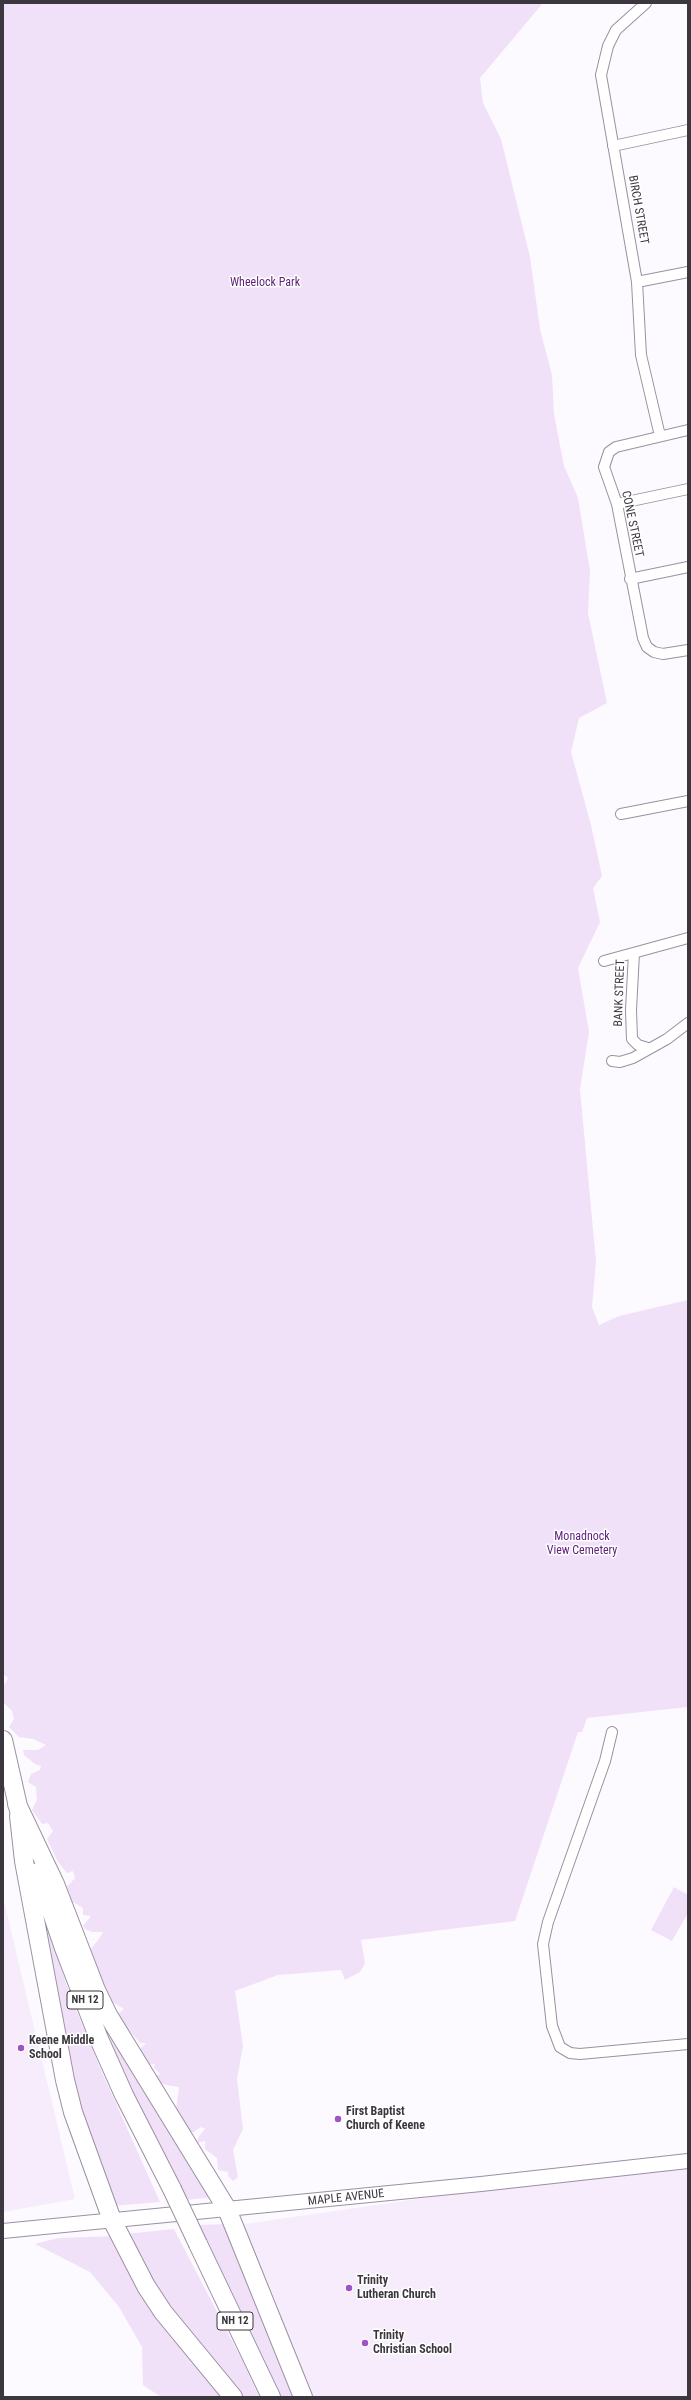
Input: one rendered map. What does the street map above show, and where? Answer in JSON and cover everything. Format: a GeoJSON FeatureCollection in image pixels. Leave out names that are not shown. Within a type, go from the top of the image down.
{"type":"FeatureCollection","features":[{"type":"Feature","properties":{"kind":"highway","name":"NH 12"},"geometry":{"type":"LineString","coordinates":[[3,1740],[17,1804],[47,1900],[99,2039],[124,2095],[172,2188],[271,2397]]}},
{"type":"Feature","properties":{"kind":"highway"},"geometry":{"type":"LineString","coordinates":[[17,1804],[55,1884],[96,1990],[108,2015],[227,2209],[303,2397]]}},
{"type":"Feature","properties":{"kind":"highway"},"geometry":{"type":"LineString","coordinates":[[17,1804],[24,1861],[65,2080],[73,2112],[112,2220],[146,2286],[163,2312],[233,2397]]}},
{"type":"Feature","properties":{"kind":"street","name":"BIRCH STREET"},"geometry":{"type":"LineString","coordinates":[[646,3],[616,30],[603,61],[601,75],[637,282],[641,355],[660,436]]}},
{"type":"Feature","properties":{"kind":"street"},"geometry":{"type":"LineString","coordinates":[[613,146],[688,130]]}},
{"type":"Feature","properties":{"kind":"street"},"geometry":{"type":"LineString","coordinates":[[637,282],[688,272]]}},
{"type":"Feature","properties":{"kind":"street"},"geometry":{"type":"LineString","coordinates":[[660,436],[688,430]]}},
{"type":"Feature","properties":{"kind":"street","name":"CONE STREET"},"geometry":{"type":"LineString","coordinates":[[660,436],[616,447],[609,452],[604,467],[617,504],[630,579],[643,638],[647,647],[654,652],[663,654],[688,650]]}},
{"type":"Feature","properties":{"kind":"street"},"geometry":{"type":"LineString","coordinates":[[617,504],[688,489]]}},
{"type":"Feature","properties":{"kind":"street"},"geometry":{"type":"LineString","coordinates":[[630,579],[688,568]]}},
{"type":"Feature","properties":{"kind":"street"},"geometry":{"type":"LineString","coordinates":[[621,814],[688,800]]}},
{"type":"Feature","properties":{"kind":"street"},"geometry":{"type":"LineString","coordinates":[[604,961],[688,938]]}},
{"type":"Feature","properties":{"kind":"street","name":"BANK STREET"},"geometry":{"type":"LineString","coordinates":[[634,953],[631,1010],[632,1039],[638,1045],[648,1048]]}},
{"type":"Feature","properties":{"kind":"street"},"geometry":{"type":"LineString","coordinates":[[612,1061],[620,1062],[633,1058],[648,1048],[667,1039],[688,1022]]}},
{"type":"Feature","properties":{"kind":"street"},"geometry":{"type":"LineString","coordinates":[[612,1732],[605,1761],[548,1922],[543,1944],[552,2026],[560,2047],[570,2053],[580,2054],[688,2044]]}},
{"type":"Feature","properties":{"kind":"street","name":"MAPLE AVENUE"},"geometry":{"type":"LineString","coordinates":[[3,2231],[688,2161]]}},
{"type":"Feature","properties":{"kind":"shaded area","name":"Keene Middle School"},"geometry":{"type":"Polygon","coordinates":[[[3,1897],[75,2199],[3,2212],[3,1897]]]}},
{"type":"Feature","properties":{"kind":"shaded area"},"geometry":{"type":"Polygon","coordinates":[[[688,2168],[688,2397],[312,2397],[271,2290],[245,2231],[245,2224],[452,2194],[688,2168]]]}},
{"type":"Feature","properties":{"kind":"green space"},"geometry":{"type":"Polygon","coordinates":[[[3,3],[543,3],[480,78],[483,103],[501,139],[530,257],[540,329],[552,375],[554,414],[564,466],[578,498],[590,571],[588,613],[607,703],[579,718],[571,752],[591,825],[602,876],[593,888],[600,922],[578,968],[589,1032],[580,1089],[596,1262],[592,1307],[599,1325],[619,1316],[688,1300],[688,1707],[587,1718],[582,1732],[578,1732],[515,1921],[361,1940],[365,1963],[360,1972],[345,1980],[341,1970],[278,1975],[235,1991],[243,2046],[237,2079],[243,2129],[233,2150],[238,2177],[233,2181],[228,2176],[228,2172],[218,2170],[217,2158],[205,2149],[205,2141],[197,2143],[199,2136],[205,2129],[201,2127],[192,2133],[181,2123],[176,2110],[179,2087],[155,2083],[153,2077],[160,2074],[154,2068],[155,2064],[148,2065],[140,2057],[140,2049],[146,2043],[140,2043],[116,2015],[124,2009],[109,2000],[90,1950],[103,1932],[92,1932],[85,1929],[83,1926],[91,1916],[83,1915],[83,1908],[71,1901],[69,1891],[63,1891],[75,1878],[73,1871],[67,1873],[58,1862],[47,1839],[53,1831],[48,1823],[42,1824],[32,1810],[37,1800],[36,1787],[28,1782],[31,1774],[40,1770],[41,1766],[35,1764],[24,1755],[23,1750],[38,1750],[46,1745],[33,1739],[19,1737],[9,1727],[14,1719],[12,1711],[3,1702],[3,1687],[8,1678],[3,1674],[3,3]]]}},
{"type":"Feature","properties":{"kind":"green space"},"geometry":{"type":"Polygon","coordinates":[[[674,1887],[688,1895],[688,1913],[672,1941],[651,1930],[674,1887]]]}},
{"type":"Feature","properties":{"kind":"green space"},"geometry":{"type":"Polygon","coordinates":[[[42,1918],[48,1929],[70,1995],[101,2070],[160,2202],[112,2206],[94,2157],[75,2084],[42,1918]]]}},
{"type":"Feature","properties":{"kind":"green space"},"geometry":{"type":"Polygon","coordinates":[[[88,1986],[214,2197],[185,2200],[132,2094],[88,1986]]]}},
{"type":"Feature","properties":{"kind":"green space"},"geometry":{"type":"Polygon","coordinates":[[[230,2224],[300,2397],[280,2397],[197,2225],[230,2224]]]}},
{"type":"Feature","properties":{"kind":"green space"},"geometry":{"type":"Polygon","coordinates":[[[174,2229],[243,2362],[259,2397],[241,2397],[169,2309],[125,2234],[174,2229]]]}},
{"type":"Feature","properties":{"kind":"green space"},"geometry":{"type":"Polygon","coordinates":[[[115,2236],[228,2397],[161,2397],[143,2385],[142,2347],[119,2307],[90,2272],[35,2244],[58,2238],[115,2236]]]}},
{"type":"Feature","properties":{"kind":"place","name":"Keene Middle School"},"geometry":{"type":"Point","coordinates":[21,2048]}},
{"type":"Feature","properties":{"kind":"place","name":"First Baptist Church of Keene"},"geometry":{"type":"Point","coordinates":[338,2119]}},
{"type":"Feature","properties":{"kind":"place","name":"Trinity Lutheran Church"},"geometry":{"type":"Point","coordinates":[349,2288]}},
{"type":"Feature","properties":{"kind":"place","name":"Trinity Christian School"},"geometry":{"type":"Point","coordinates":[365,2343]}},
{"type":"Feature","properties":{"kind":"park label","name":"Wheelock Park"},"geometry":{"type":"Point","coordinates":[265,283]}},
{"type":"Feature","properties":{"kind":"park label","name":"Monadnock View Cemetery"},"geometry":{"type":"Point","coordinates":[582,1544]}}]}
